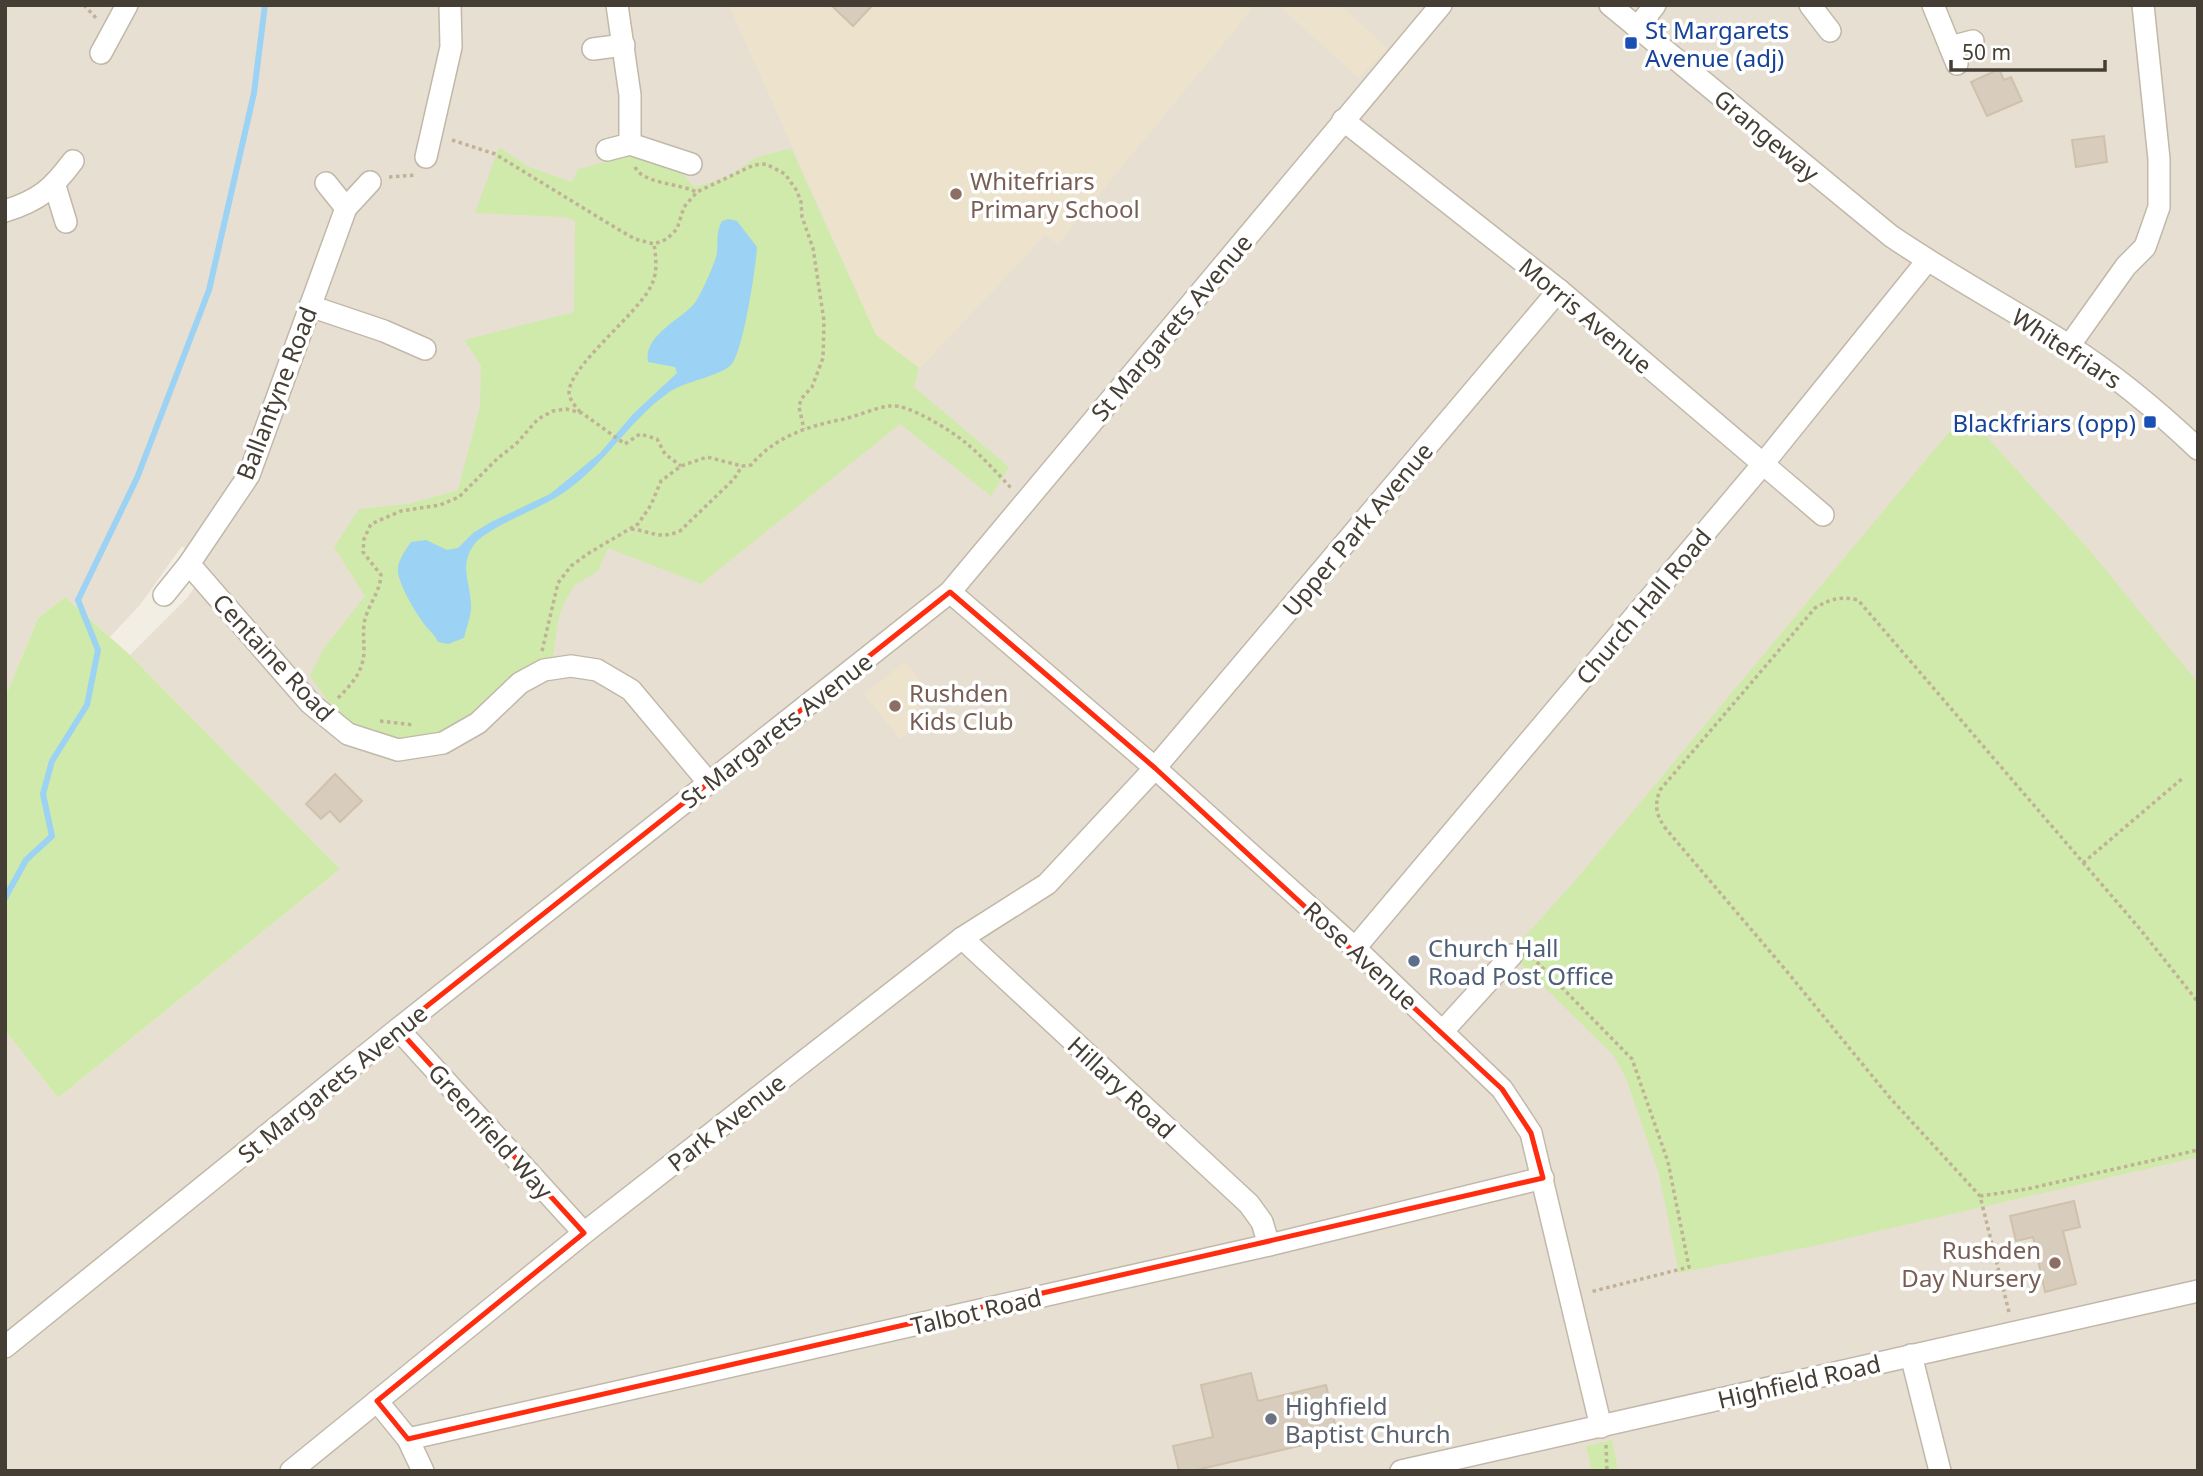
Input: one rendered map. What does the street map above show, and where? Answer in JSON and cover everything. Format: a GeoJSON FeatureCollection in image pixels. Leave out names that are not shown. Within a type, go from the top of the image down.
{"type":"FeatureCollection","features":[{"type":"Feature","properties":{"kind":"street"},"geometry":{"type":"LineString","coordinates":[[101,54],[127,5]]}},
{"type":"Feature","properties":{"kind":"street"},"geometry":{"type":"LineString","coordinates":[[426,156],[451,47],[450,5]]}},
{"type":"Feature","properties":{"kind":"street"},"geometry":{"type":"LineString","coordinates":[[617,5],[631,106],[630,144]]}},
{"type":"Feature","properties":{"kind":"street","name":"St Margarets Avenue"},"geometry":{"type":"LineString","coordinates":[[5,1347],[398,1029],[950,592],[1441,5]]}},
{"type":"Feature","properties":{"kind":"street","name":"Grangeway"},"geometry":{"type":"LineString","coordinates":[[1611,5],[1856,209],[1927,261]]}},
{"type":"Feature","properties":{"kind":"street"},"geometry":{"type":"LineString","coordinates":[[1637,28],[1655,5]]}},
{"type":"Feature","properties":{"kind":"street"},"geometry":{"type":"LineString","coordinates":[[1810,5],[1830,31]]}},
{"type":"Feature","properties":{"kind":"street"},"geometry":{"type":"LineString","coordinates":[[1933,5],[1953,55],[1973,41]]}},
{"type":"Feature","properties":{"kind":"street"},"geometry":{"type":"LineString","coordinates":[[2069,346],[2126,267],[2145,247],[2159,207],[2159,159],[2143,5]]}},
{"type":"Feature","properties":{"kind":"street"},"geometry":{"type":"LineString","coordinates":[[593,49],[624,45]]}},
{"type":"Feature","properties":{"kind":"street","name":"Morris Avenue"},"geometry":{"type":"LineString","coordinates":[[1343,120],[1559,290],[1824,515]]}},
{"type":"Feature","properties":{"kind":"street"},"geometry":{"type":"LineString","coordinates":[[607,150],[630,144],[691,164]]}},
{"type":"Feature","properties":{"kind":"street"},"geometry":{"type":"LineString","coordinates":[[5,211],[22,205],[55,186],[73,161]]}},
{"type":"Feature","properties":{"kind":"street","name":"Ballantyne Road"},"geometry":{"type":"LineString","coordinates":[[164,596],[249,475],[346,208],[370,182]]}},
{"type":"Feature","properties":{"kind":"street"},"geometry":{"type":"LineString","coordinates":[[326,183],[346,208]]}},
{"type":"Feature","properties":{"kind":"street"},"geometry":{"type":"LineString","coordinates":[[55,186],[66,222]]}},
{"type":"Feature","properties":{"kind":"street","name":"Whitefriars"},"geometry":{"type":"LineString","coordinates":[[1927,261],[2069,346],[2145,402],[2198,449]]}},
{"type":"Feature","properties":{"kind":"street","name":"Church Hall Road"},"geometry":{"type":"LineString","coordinates":[[1355,948],[1763,464],[1927,261]]}},
{"type":"Feature","properties":{"kind":"street","name":"Upper Park Avenue"},"geometry":{"type":"LineString","coordinates":[[1155,768],[1559,290]]}},
{"type":"Feature","properties":{"kind":"street"},"geometry":{"type":"LineString","coordinates":[[310,306],[384,331],[425,349]]}},
{"type":"Feature","properties":{"kind":"street","name":"Centaine Road"},"geometry":{"type":"LineString","coordinates":[[189,564],[310,703],[348,734],[398,750],[443,743],[478,723],[520,683],[544,670],[571,666],[597,670],[631,690],[709,783]]}},
{"type":"Feature","properties":{"kind":"street","name":"Rose Avenue"},"geometry":{"type":"LineString","coordinates":[[950,592],[1155,768],[1355,948],[1502,1089],[1531,1133],[1601,1427]]}},
{"type":"Feature","properties":{"kind":"street","name":"Park Avenue"},"geometry":{"type":"LineString","coordinates":[[291,1471],[584,1233],[962,938],[1047,884],[1155,768]]}},
{"type":"Feature","properties":{"kind":"street","name":"Hillary Road"},"geometry":{"type":"LineString","coordinates":[[962,938],[1249,1204],[1262,1222],[1269,1245]]}},
{"type":"Feature","properties":{"kind":"street"},"geometry":{"type":"LineString","coordinates":[[1442,1032],[1512,955]]}},
{"type":"Feature","properties":{"kind":"street","name":"Greenfield Way"},"geometry":{"type":"LineString","coordinates":[[398,1029],[584,1233]]}},
{"type":"Feature","properties":{"kind":"street","name":"Talbot Road"},"geometry":{"type":"LineString","coordinates":[[408,1439],[1269,1245],[1543,1178]]}},
{"type":"Feature","properties":{"kind":"street","name":"Highfield Road"},"geometry":{"type":"LineString","coordinates":[[1401,1471],[2198,1291]]}},
{"type":"Feature","properties":{"kind":"street"},"geometry":{"type":"LineString","coordinates":[[1911,1355],[1940,1471]]}},
{"type":"Feature","properties":{"kind":"street"},"geometry":{"type":"LineString","coordinates":[[377,1401],[408,1439],[423,1471]]}},
{"type":"Feature","properties":{"kind":"path"},"geometry":{"type":"LineString","coordinates":[[431,134],[495,154],[635,239],[654,244],[667,239],[677,229],[690,197],[746,169],[766,164],[776,167],[792,183],[802,202],[802,217],[813,248],[819,279],[825,334],[823,358],[812,387],[801,399],[799,417],[804,429]]}},
{"type":"Feature","properties":{"kind":"path"},"geometry":{"type":"LineString","coordinates":[[370,182],[392,176],[418,174],[424,169],[426,156]]}},
{"type":"Feature","properties":{"kind":"path"},"geometry":{"type":"LineString","coordinates":[[582,414],[569,394],[571,383],[651,288],[656,272],[654,244]]}},
{"type":"Feature","properties":{"kind":"path"},"geometry":{"type":"LineString","coordinates":[[544,670],[542,650],[558,583],[571,566],[589,552],[638,524],[651,505],[661,481],[681,466],[707,457],[742,466],[751,465],[789,434],[892,405],[916,412],[965,442],[1025,502]]}},
{"type":"Feature","properties":{"kind":"path"},"geometry":{"type":"LineString","coordinates":[[310,703],[327,708],[351,685],[360,672],[364,653],[365,617],[380,588],[381,575],[362,552],[371,524],[401,511],[440,505],[459,497],[516,444],[538,419],[553,411],[566,409],[582,414],[625,444],[640,434],[657,439],[665,454],[681,466]]}},
{"type":"Feature","properties":{"kind":"path"},"geometry":{"type":"LineString","coordinates":[[630,529],[656,536],[669,536],[680,531],[734,479],[742,466]]}},
{"type":"Feature","properties":{"kind":"path"},"geometry":{"type":"LineString","coordinates":[[2014,1332],[1980,1196],[1891,1099],[1666,829],[1657,816],[1656,802],[1660,790],[1815,608],[1830,599],[1844,597],[1858,600],[2140,929],[2198,1002]]}},
{"type":"Feature","properties":{"kind":"path"},"geometry":{"type":"LineString","coordinates":[[370,718],[409,725],[423,724]]}},
{"type":"Feature","properties":{"kind":"path"},"geometry":{"type":"LineString","coordinates":[[2082,863],[2184,777]]}},
{"type":"Feature","properties":{"kind":"path"},"geometry":{"type":"LineString","coordinates":[[1512,955],[1525,950],[1632,1059],[1668,1162],[1689,1267],[1571,1297]]}},
{"type":"Feature","properties":{"kind":"path"},"geometry":{"type":"LineString","coordinates":[[1980,1196],[2027,1189],[2198,1150]]}},
{"type":"Feature","properties":{"kind":"highlighted area"},"geometry":{"type":"Polygon","coordinates":[[[950,592],[1155,768],[1502,1089],[1531,1133],[1543,1178],[408,1439],[377,1401],[584,1233],[398,1029],[950,592]]]}},
{"type":"Feature","properties":{"kind":"shaded area"},"geometry":{"type":"Polygon","coordinates":[[[5,5],[2198,5],[2198,1471],[5,1471],[5,1030],[58,1098],[340,869],[130,655],[187,598],[206,571],[182,546],[140,605],[110,637],[65,597],[38,618],[5,698],[5,5]]]}},
{"type":"Feature","properties":{"kind":"shaded area","name":"Whitefriars Primary School"},"geometry":{"type":"Polygon","coordinates":[[[729,5],[1255,5],[1058,244],[1045,235],[919,369],[876,335],[729,5]]]}},
{"type":"Feature","properties":{"kind":"shaded area"},"geometry":{"type":"Polygon","coordinates":[[[1278,5],[1340,5],[1387,48],[1359,78],[1278,5]]]}},
{"type":"Feature","properties":{"kind":"shaded area","name":"Rushden Kids Club"},"geometry":{"type":"Polygon","coordinates":[[[905,662],[921,682],[908,693],[927,717],[900,739],[864,694],[905,662]]]}},
{"type":"Feature","properties":{"kind":"green space"},"geometry":{"type":"Polygon","coordinates":[[[499,147],[529,167],[572,182],[578,169],[625,157],[640,158],[679,170],[694,187],[728,177],[755,158],[791,148],[876,335],[919,368],[914,387],[1009,467],[991,496],[900,424],[701,584],[608,548],[598,571],[575,585],[564,603],[558,620],[553,656],[536,667],[466,727],[440,736],[406,740],[360,730],[339,716],[310,676],[324,648],[365,596],[334,547],[359,509],[409,504],[458,490],[480,406],[481,365],[464,340],[574,312],[575,221],[565,217],[475,213],[499,147]]]}},
{"type":"Feature","properties":{"kind":"green space"},"geometry":{"type":"Polygon","coordinates":[[[1965,413],[2092,553],[2198,683],[2198,1157],[1818,1245],[1679,1273],[1659,1174],[1626,1078],[1614,1056],[1510,953],[1579,876],[1965,413]]]}},
{"type":"Feature","properties":{"kind":"green space"},"geometry":{"type":"Polygon","coordinates":[[[65,597],[130,655],[340,869],[58,1098],[5,1030],[5,698],[38,618],[65,597]]]}},
{"type":"Feature","properties":{"kind":"green space"},"geometry":{"type":"Polygon","coordinates":[[[1612,1440],[1618,1471],[1592,1471],[1586,1446],[1612,1440]]]}},
{"type":"Feature","properties":{"kind":"water"},"geometry":{"type":"Polygon","coordinates":[[[722,221],[737,221],[757,247],[744,328],[731,365],[668,393],[640,417],[575,484],[479,539],[467,561],[471,607],[464,638],[448,644],[438,642],[415,610],[399,577],[400,560],[411,542],[426,540],[447,550],[458,548],[473,533],[491,522],[550,494],[600,453],[633,414],[677,373],[675,367],[648,362],[651,344],[697,300],[716,257],[720,225],[722,221]]]}},
{"type":"Feature","properties":{"kind":"building"},"geometry":{"type":"Polygon","coordinates":[[[831,5],[873,5],[853,26],[831,5]]]}},
{"type":"Feature","properties":{"kind":"building"},"geometry":{"type":"Polygon","coordinates":[[[1999,69],[2004,80],[2011,77],[2022,101],[1987,116],[1971,82],[1999,69]]]}},
{"type":"Feature","properties":{"kind":"building"},"geometry":{"type":"Polygon","coordinates":[[[2104,136],[2107,162],[2076,167],[2072,140],[2104,136]]]}},
{"type":"Feature","properties":{"kind":"building"},"geometry":{"type":"Polygon","coordinates":[[[335,774],[362,801],[340,822],[330,811],[321,819],[306,804],[335,774]]]}},
{"type":"Feature","properties":{"kind":"building","name":"Rushden Day Nursery"},"geometry":{"type":"Polygon","coordinates":[[[2074,1201],[2080,1227],[2063,1231],[2076,1284],[2045,1292],[2033,1237],[2016,1241],[2010,1216],[2074,1201]]]}},
{"type":"Feature","properties":{"kind":"building","name":"Highfield Baptist Church"},"geometry":{"type":"Polygon","coordinates":[[[1251,1373],[1258,1401],[1326,1385],[1338,1437],[1192,1471],[1179,1471],[1173,1446],[1213,1437],[1201,1385],[1251,1373]]]}},
{"type":"Feature","properties":{"kind":"waterway"},"geometry":{"type":"LineString","coordinates":[[5,898],[26,860],[52,836],[43,794],[52,761],[87,705],[98,650],[78,600],[137,478],[209,290],[254,93],[265,5]]}},
{"type":"Feature","properties":{"kind":"place","name":"St Margarets Avenue (adj)"},"geometry":{"type":"Point","coordinates":[1631,43]}},
{"type":"Feature","properties":{"kind":"place","name":"Whitefriars Primary School"},"geometry":{"type":"Point","coordinates":[956,194]}},
{"type":"Feature","properties":{"kind":"place","name":"Blackfriars (opp)"},"geometry":{"type":"Point","coordinates":[2150,422]}},
{"type":"Feature","properties":{"kind":"place","name":"Rushden Kids Club"},"geometry":{"type":"Point","coordinates":[895,706]}},
{"type":"Feature","properties":{"kind":"place","name":"Church Hall Road Post Office"},"geometry":{"type":"Point","coordinates":[1414,961]}},
{"type":"Feature","properties":{"kind":"place","name":"Rushden Day Nursery"},"geometry":{"type":"Point","coordinates":[2055,1263]}},
{"type":"Feature","properties":{"kind":"place","name":"Highfield Baptist Church"},"geometry":{"type":"Point","coordinates":[1271,1419]}}]}
